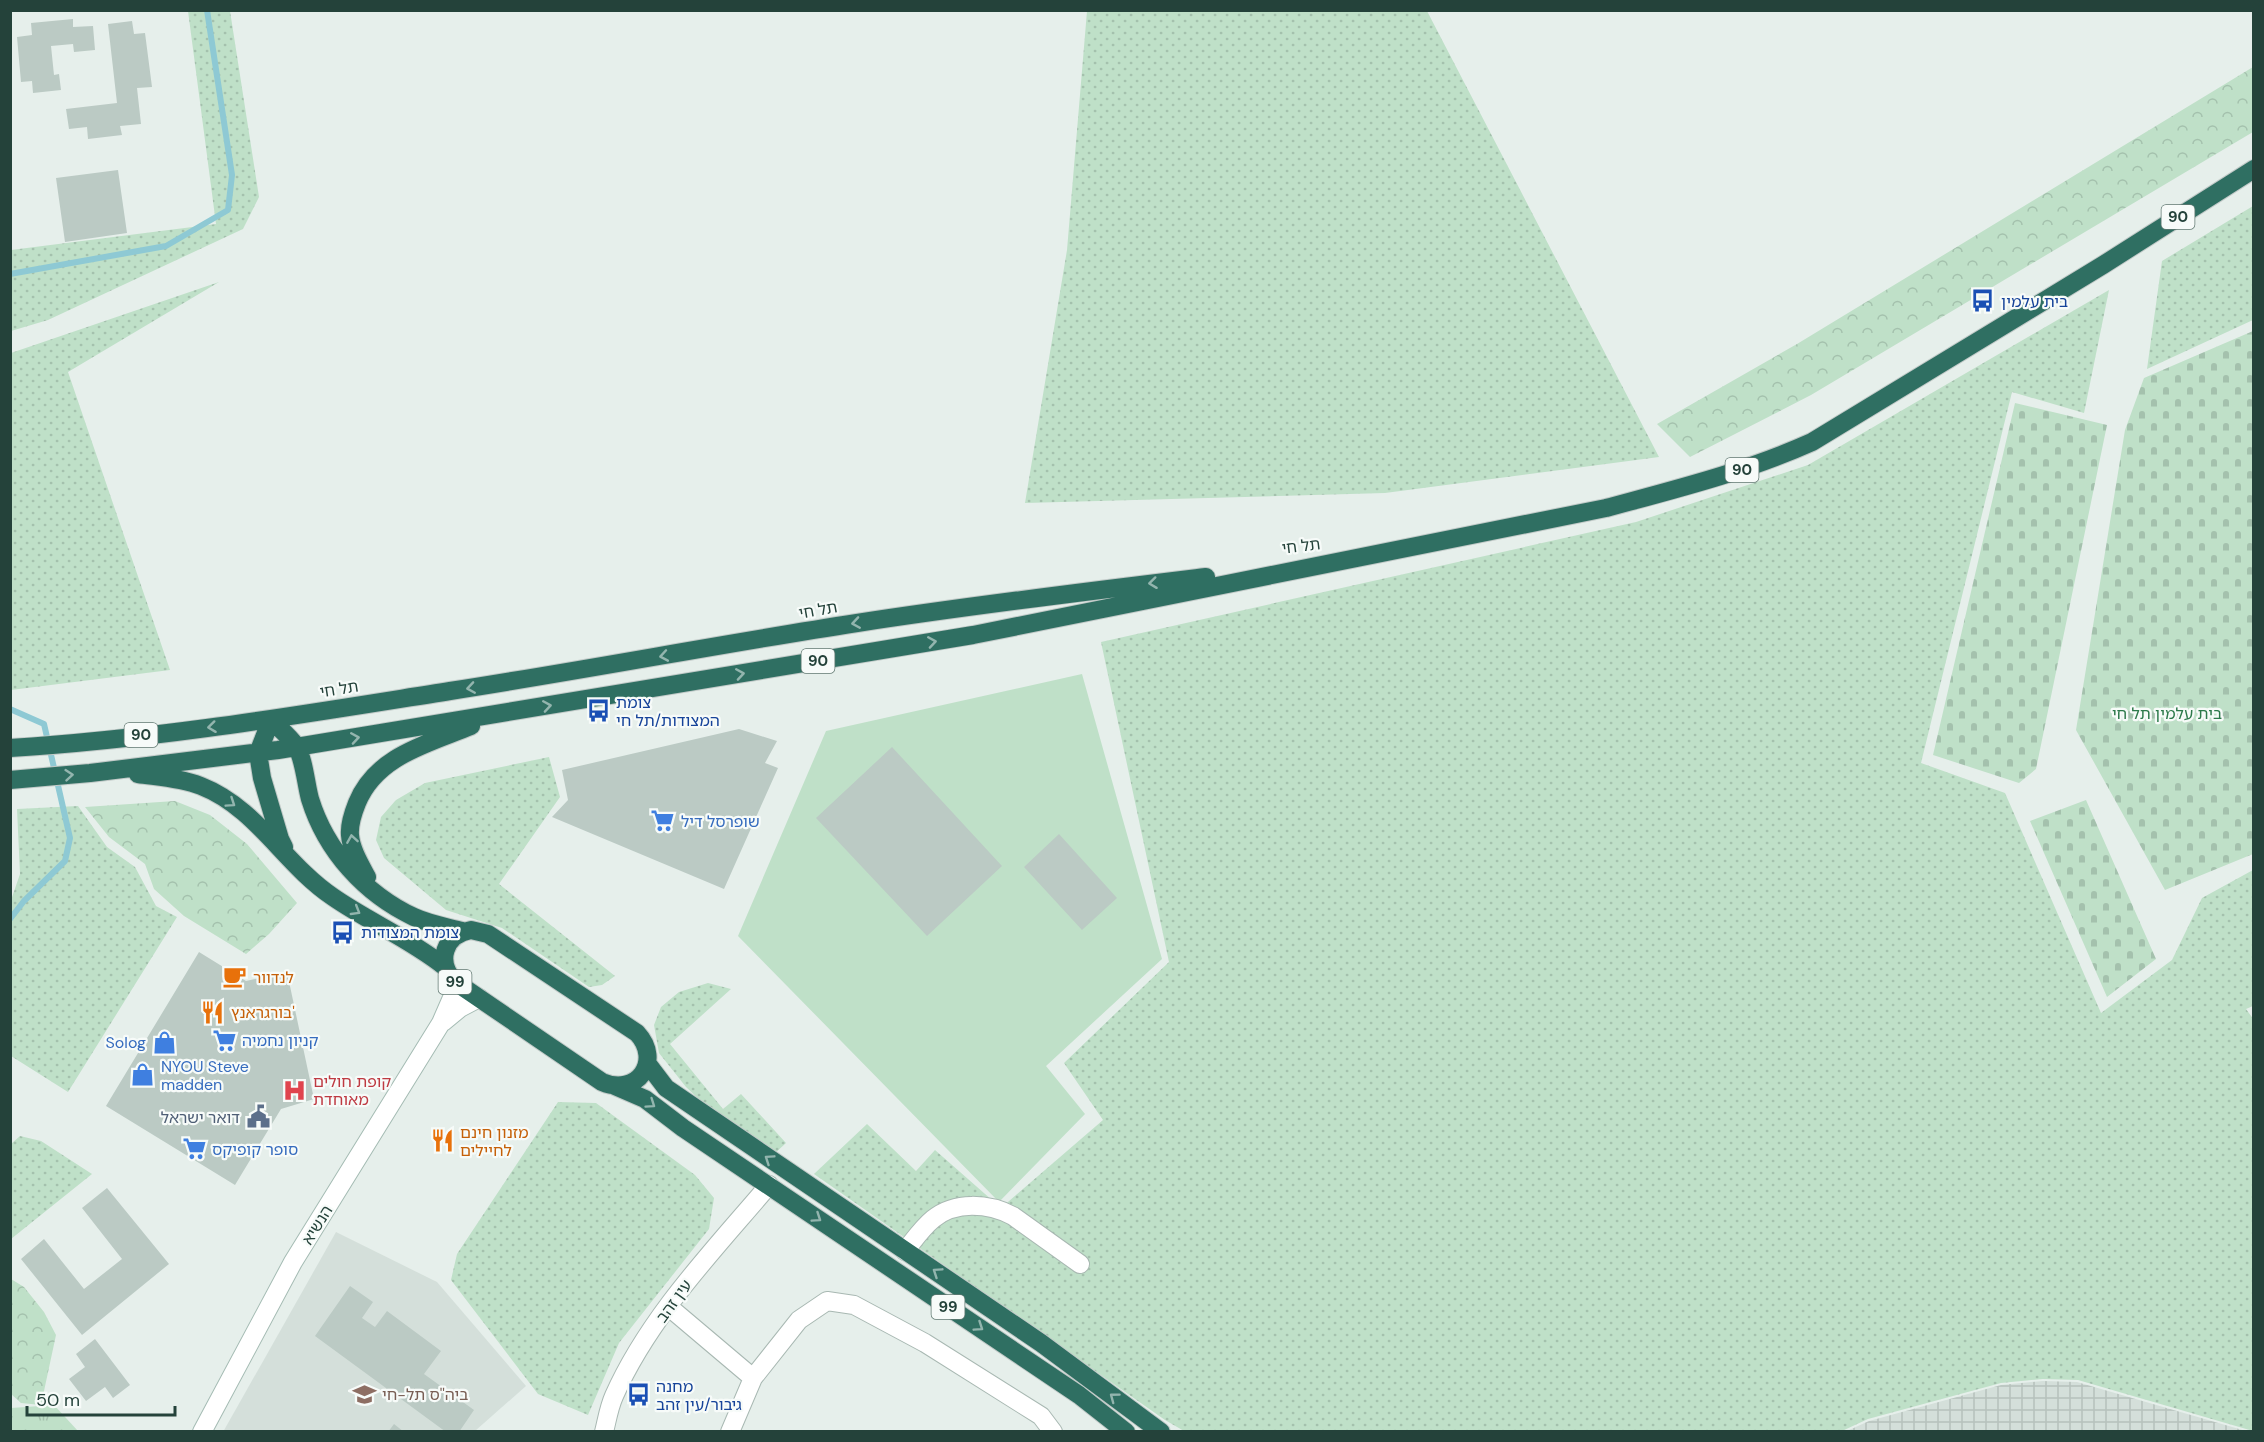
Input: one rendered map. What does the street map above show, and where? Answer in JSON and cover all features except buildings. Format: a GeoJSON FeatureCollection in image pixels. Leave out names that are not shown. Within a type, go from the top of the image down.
{"type":"FeatureCollection","features":[{"type":"Feature","properties":{"kind":"highway","name":"90"},"geometry":{"type":"LineString","coordinates":[[1336,561],[1606,508],[1771,460],[1812,442],[1887,398],[2103,265],[2253,169]]}},
{"type":"Feature","properties":{"kind":"highway","name":"תל חי"},"geometry":{"type":"LineString","coordinates":[[10,780],[258,753],[501,714],[973,635],[1336,561]]}},
{"type":"Feature","properties":{"kind":"highway","name":"תל חי"},"geometry":{"type":"LineString","coordinates":[[10,748],[86,742],[271,720],[977,605],[1336,561]]}},
{"type":"Feature","properties":{"kind":"highway"},"geometry":{"type":"LineString","coordinates":[[375,892],[356,856],[350,835],[352,815],[360,795],[377,771],[400,755],[501,714]]}},
{"type":"Feature","properties":{"kind":"highway"},"geometry":{"type":"LineString","coordinates":[[258,753],[271,720],[297,747]]}},
{"type":"Feature","properties":{"kind":"highway","name":"99"},"geometry":{"type":"LineString","coordinates":[[297,747],[310,800],[320,825],[335,851],[360,880],[389,904],[416,918],[462,931],[480,931],[488,934],[636,1034],[643,1041],[647,1050],[647,1062],[666,1088],[1041,1343],[1161,1431]]}},
{"type":"Feature","properties":{"kind":"highway","name":"99"},"geometry":{"type":"LineString","coordinates":[[258,753],[262,778],[280,839],[294,862],[332,896],[422,949],[445,967]]}},
{"type":"Feature","properties":{"kind":"highway"},"geometry":{"type":"LineString","coordinates":[[116,770],[176,779],[200,786],[223,797],[246,813],[294,862]]}},
{"type":"Feature","properties":{"kind":"highway","name":"99"},"geometry":{"type":"LineString","coordinates":[[462,931],[449,942],[443,958],[448,975],[458,984],[602,1082],[645,1099],[683,1128],[1079,1395],[1126,1431]]}},
{"type":"Feature","properties":{"kind":"highway"},"geometry":{"type":"LineString","coordinates":[[615,1086],[632,1083],[640,1077],[647,1062]]}},
{"type":"Feature","properties":{"kind":"street","name":"הנשיא"},"geometry":{"type":"LineString","coordinates":[[202,1431],[293,1262],[441,1023],[458,984]]}},
{"type":"Feature","properties":{"kind":"street","name":"הנשיא"},"geometry":{"type":"LineString","coordinates":[[441,1023],[460,1008],[479,998]]}},
{"type":"Feature","properties":{"kind":"street","name":"עין זהב"},"geometry":{"type":"LineString","coordinates":[[604,1431],[613,1397],[644,1341],[693,1274],[769,1185]]}},
{"type":"Feature","properties":{"kind":"street"},"geometry":{"type":"LineString","coordinates":[[905,1251],[934,1218],[949,1210],[964,1206],[978,1206],[1004,1211],[1013,1216],[1080,1263]]}},
{"type":"Feature","properties":{"kind":"street"},"geometry":{"type":"LineString","coordinates":[[730,1431],[753,1378],[799,1320],[827,1301],[854,1305],[934,1349],[1041,1416],[1053,1431]]}},
{"type":"Feature","properties":{"kind":"street"},"geometry":{"type":"LineString","coordinates":[[669,1307],[753,1378]]}},
{"type":"Feature","properties":{"kind":"shaded area"},"geometry":{"type":"Polygon","coordinates":[[[336,1232],[437,1282],[526,1386],[475,1431],[223,1432],[336,1232]]]}},
{"type":"Feature","properties":{"kind":"shaded area"},"geometry":{"type":"Polygon","coordinates":[[[2043,1381],[2077,1382],[2246,1431],[1847,1431],[1869,1421],[2001,1385],[2043,1381]]]}},
{"type":"Feature","properties":{"kind":"green space"},"geometry":{"type":"Polygon","coordinates":[[[188,11],[230,11],[259,197],[243,229],[48,320],[11,331],[11,250],[216,224],[188,11]]]}},
{"type":"Feature","properties":{"kind":"green space"},"geometry":{"type":"Polygon","coordinates":[[[1087,11],[1427,11],[1659,457],[1385,493],[1025,503],[1067,250],[1087,11]]]}},
{"type":"Feature","properties":{"kind":"green space"},"geometry":{"type":"Polygon","coordinates":[[[2253,67],[2253,132],[1811,395],[1690,457],[1657,424],[1797,344],[2253,67]]]}},
{"type":"Feature","properties":{"kind":"green space"},"geometry":{"type":"Polygon","coordinates":[[[2253,206],[2253,320],[2147,369],[2162,261],[2253,206]]]}},
{"type":"Feature","properties":{"kind":"green space"},"geometry":{"type":"Polygon","coordinates":[[[219,282],[68,372],[170,670],[11,690],[11,353],[219,282]]]}},
{"type":"Feature","properties":{"kind":"green space"},"geometry":{"type":"Polygon","coordinates":[[[2109,290],[2084,413],[2012,392],[1921,763],[2005,793],[2101,1013],[2172,960],[2202,898],[2253,870],[2253,1006],[2246,1009],[2254,1020],[2253,1431],[2078,1380],[2043,1379],[2001,1383],[1868,1419],[1842,1431],[1184,1431],[1165,1420],[814,1174],[867,1124],[916,1171],[935,1150],[1001,1208],[1103,1120],[1064,1063],[1169,962],[1101,642],[1636,522],[1808,465],[2109,290]]]}},
{"type":"Feature","properties":{"kind":"green space","name":"בית עלמין תל חי"},"geometry":{"type":"Polygon","coordinates":[[[2253,331],[2253,854],[2165,890],[2076,730],[2125,430],[2144,378],[2253,331]]]}},
{"type":"Feature","properties":{"kind":"green space"},"geometry":{"type":"Polygon","coordinates":[[[2015,403],[2107,425],[2036,769],[2019,783],[1933,755],[2015,403]]]}},
{"type":"Feature","properties":{"kind":"green space"},"geometry":{"type":"Polygon","coordinates":[[[1082,674],[1162,959],[1046,1066],[1085,1114],[999,1202],[738,936],[826,731],[1082,674]]]}},
{"type":"Feature","properties":{"kind":"green space"},"geometry":{"type":"Polygon","coordinates":[[[549,757],[560,797],[499,884],[615,976],[602,985],[589,987],[502,928],[446,910],[384,858],[376,840],[381,817],[396,800],[425,783],[549,757]]]}},
{"type":"Feature","properties":{"kind":"green space"},"geometry":{"type":"Polygon","coordinates":[[[2086,800],[2156,959],[2107,997],[2030,821],[2086,800]]]}},
{"type":"Feature","properties":{"kind":"green space"},"geometry":{"type":"Polygon","coordinates":[[[175,801],[210,815],[247,844],[297,903],[269,934],[246,954],[184,916],[154,889],[145,864],[109,837],[85,807],[175,801]]]}},
{"type":"Feature","properties":{"kind":"green space"},"geometry":{"type":"Polygon","coordinates":[[[78,806],[107,847],[135,867],[156,906],[177,917],[68,1092],[11,1056],[10,903],[20,874],[17,809],[78,806]]]}},
{"type":"Feature","properties":{"kind":"green space"},"geometry":{"type":"Polygon","coordinates":[[[708,983],[731,989],[670,1044],[723,1109],[741,1094],[786,1143],[772,1156],[724,1123],[686,1087],[659,1053],[654,1025],[661,1007],[679,992],[708,983]]]}},
{"type":"Feature","properties":{"kind":"green space"},"geometry":{"type":"Polygon","coordinates":[[[558,1102],[596,1103],[695,1175],[714,1198],[709,1229],[619,1343],[588,1415],[538,1394],[451,1280],[457,1254],[558,1102]]]}},
{"type":"Feature","properties":{"kind":"green space"},"geometry":{"type":"Polygon","coordinates":[[[20,1136],[41,1141],[92,1174],[11,1239],[11,1144],[20,1136]]]}},
{"type":"Feature","properties":{"kind":"green space"},"geometry":{"type":"Polygon","coordinates":[[[11,1279],[24,1287],[44,1312],[56,1335],[41,1405],[21,1403],[11,1394],[11,1279]]]}},
{"type":"Feature","properties":{"kind":"green space"},"geometry":{"type":"Polygon","coordinates":[[[54,1405],[78,1431],[11,1431],[11,1408],[54,1405]]]}},
{"type":"Feature","properties":{"kind":"waterway"},"geometry":{"type":"LineString","coordinates":[[10,274],[166,246],[228,210],[232,175],[207,10]]}},
{"type":"Feature","properties":{"kind":"waterway"},"geometry":{"type":"LineString","coordinates":[[10,709],[44,724],[70,838],[65,861],[24,901],[10,919]]}},
{"type":"Feature","properties":{"kind":"place","name":"בית עלמין"},"geometry":{"type":"Point","coordinates":[1983,301]}},
{"type":"Feature","properties":{"kind":"place","name":"צומת המצודות/תל חי"},"geometry":{"type":"Point","coordinates":[598,711]}},
{"type":"Feature","properties":{"kind":"place","name":"שופרסל דיל"},"geometry":{"type":"Point","coordinates":[663,821]}},
{"type":"Feature","properties":{"kind":"place","name":"צומת המצודות"},"geometry":{"type":"Point","coordinates":[343,932]}},
{"type":"Feature","properties":{"kind":"place","name":"לנדוור"},"geometry":{"type":"Point","coordinates":[235,977]}},
{"type":"Feature","properties":{"kind":"place","name":"בורגראנץ'"},"geometry":{"type":"Point","coordinates":[213,1012]}},
{"type":"Feature","properties":{"kind":"place","name":"קניון נחמיה"},"geometry":{"type":"Point","coordinates":[224,1040]}},
{"type":"Feature","properties":{"kind":"place","name":"Solog"},"geometry":{"type":"Point","coordinates":[164,1042]}},
{"type":"Feature","properties":{"kind":"place","name":"NYOU Steve madden"},"geometry":{"type":"Point","coordinates":[143,1075]}},
{"type":"Feature","properties":{"kind":"place","name":"קופת חולים מאוחדת"},"geometry":{"type":"Point","coordinates":[295,1090]}},
{"type":"Feature","properties":{"kind":"place","name":"דואר ישראל"},"geometry":{"type":"Point","coordinates":[258,1117]}},
{"type":"Feature","properties":{"kind":"place","name":"מזנון חינם לחיילים"},"geometry":{"type":"Point","coordinates":[442,1141]}},
{"type":"Feature","properties":{"kind":"place","name":"סופר קופיקס"},"geometry":{"type":"Point","coordinates":[194,1149]}},
{"type":"Feature","properties":{"kind":"place","name":"ביה''ס תל-חי"},"geometry":{"type":"Point","coordinates":[364,1394]}},
{"type":"Feature","properties":{"kind":"place","name":"מחנה גיבור/עין זהב"},"geometry":{"type":"Point","coordinates":[638,1395]}}]}
